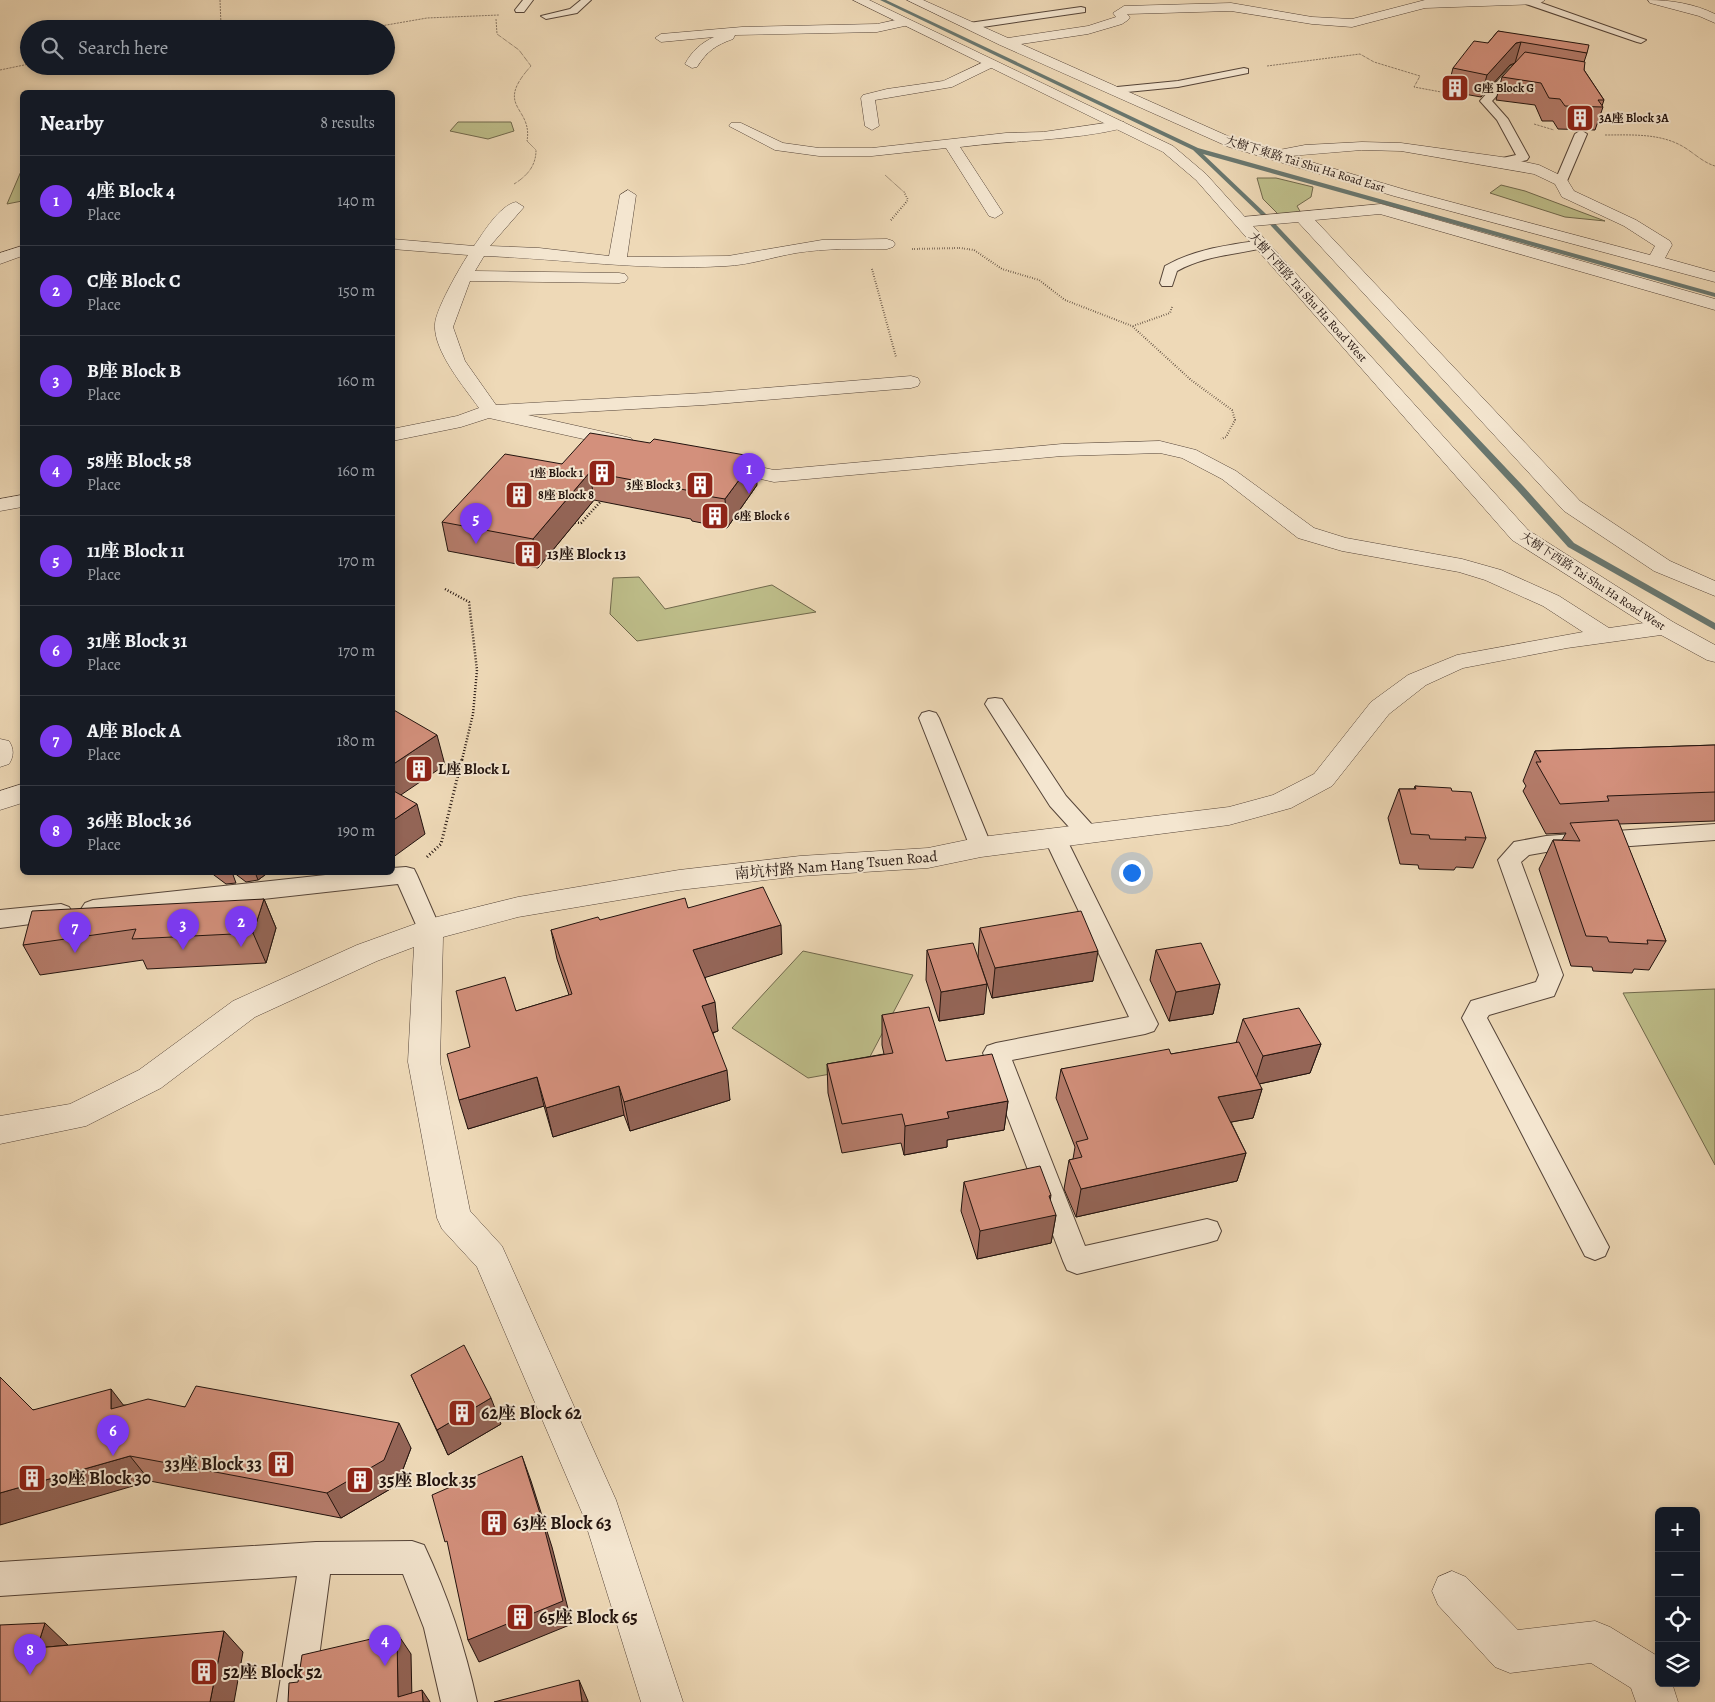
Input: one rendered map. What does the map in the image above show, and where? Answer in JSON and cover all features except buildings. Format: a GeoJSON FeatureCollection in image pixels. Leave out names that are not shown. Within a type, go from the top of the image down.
{"type":"FeatureCollection","features":[{"type":"Feature","properties":{"kind":"street","name":"大樹下西路 Tai Shu Ha Road West"},"geometry":{"type":"LineString","coordinates":[[859,0],[1168,149],[1201,177],[1520,534],[1665,627],[1715,655]]}},
{"type":"Feature","properties":{"kind":"street"},"geometry":{"type":"LineString","coordinates":[[1004,42],[1100,28],[1121,22],[1124,17],[1120,13],[1124,10],[1244,8],[1315,22],[1353,23],[1370,20],[1409,6],[1501,0],[1539,0]]}},
{"type":"Feature","properties":{"kind":"street"},"geometry":{"type":"LineString","coordinates":[[1654,0],[1703,13],[1715,19]]}},
{"type":"Feature","properties":{"kind":"street","name":"大樹下東路 Tai Shu Ha Road East"},"geometry":{"type":"LineString","coordinates":[[916,1],[1234,144],[1273,155],[1390,201],[1654,261],[1715,277]]}},
{"type":"Feature","properties":{"kind":"street"},"geometry":{"type":"LineString","coordinates":[[661,38],[742,31],[877,28],[905,22]]}},
{"type":"Feature","properties":{"kind":"street"},"geometry":{"type":"LineString","coordinates":[[692,64],[695,56],[707,43],[742,31]]}},
{"type":"Feature","properties":{"kind":"street"},"geometry":{"type":"LineString","coordinates":[[872,126],[868,98],[887,91],[942,86],[968,76],[990,63]]}},
{"type":"Feature","properties":{"kind":"street"},"geometry":{"type":"LineString","coordinates":[[736,126],[780,147],[819,152],[872,152],[950,143],[1043,136],[1119,125]]}},
{"type":"Feature","properties":{"kind":"street"},"geometry":{"type":"LineString","coordinates":[[950,143],[995,213]]}},
{"type":"Feature","properties":{"kind":"street"},"geometry":{"type":"LineString","coordinates":[[1273,155],[1305,149],[1362,146],[1402,147],[1502,162],[1539,170],[1561,181],[1568,194],[1630,223],[1664,245],[1654,261]]}},
{"type":"Feature","properties":{"kind":"street"},"geometry":{"type":"LineString","coordinates":[[612,261],[619,258],[628,195]]}},
{"type":"Feature","properties":{"kind":"street"},"geometry":{"type":"LineString","coordinates":[[1242,222],[1303,217],[1390,201],[1715,305]]}},
{"type":"Feature","properties":{"kind":"street"},"geometry":{"type":"LineString","coordinates":[[516,206],[478,251],[454,298],[444,326],[458,366],[490,411],[641,446]]}},
{"type":"Feature","properties":{"kind":"street"},"geometry":{"type":"LineString","coordinates":[[1303,217],[1572,506],[1662,566],[1715,589]]}},
{"type":"Feature","properties":{"kind":"street"},"geometry":{"type":"LineString","coordinates":[[395,244],[478,251],[539,253],[612,261],[654,263],[745,259],[797,248],[888,244]]}},
{"type":"Feature","properties":{"kind":"street"},"geometry":{"type":"LineString","coordinates":[[0,259],[20,252]]}},
{"type":"Feature","properties":{"kind":"street"},"geometry":{"type":"LineString","coordinates":[[465,276],[685,278],[697,275],[715,261]]}},
{"type":"Feature","properties":{"kind":"street"},"geometry":{"type":"LineString","coordinates":[[395,434],[461,422],[490,411],[704,399],[911,382]]}},
{"type":"Feature","properties":{"kind":"street"},"geometry":{"type":"LineString","coordinates":[[701,460],[774,476],[1062,450],[1160,447],[1189,454],[1229,475],[1306,533],[1342,544],[1462,566],[1493,575],[1551,602],[1606,636]]}},
{"type":"Feature","properties":{"kind":"street"},"geometry":{"type":"LineString","coordinates":[[0,505],[20,501]]}},
{"type":"Feature","properties":{"kind":"street","name":"南坑村路 Nam Hang Tsuen Road"},"geometry":{"type":"LineString","coordinates":[[0,1130],[75,1117],[150,1079],[244,1009],[367,953],[429,930],[518,907],[679,880],[800,866],[928,858],[981,847],[1229,816],[1282,802],[1323,780],[1380,708],[1417,680],[1457,662],[1567,641],[1665,627]]}},
{"type":"Feature","properties":{"kind":"street"},"geometry":{"type":"LineString","coordinates":[[0,747],[0,758]]}},
{"type":"Feature","properties":{"kind":"street"},"geometry":{"type":"LineString","coordinates":[[0,801],[20,794]]}},
{"type":"Feature","properties":{"kind":"street"},"geometry":{"type":"LineString","coordinates":[[429,930],[424,1062],[454,1218],[490,1257],[602,1514],[662,1702]]}},
{"type":"Feature","properties":{"kind":"street"},"geometry":{"type":"LineString","coordinates":[[1452,1591],[1510,1652],[1595,1642],[1647,1674],[1657,1702]]}},
{"type":"Feature","properties":{"kind":"lane"},"geometry":{"type":"LineString","coordinates":[[520,10],[528,0]]}},
{"type":"Feature","properties":{"kind":"lane"},"geometry":{"type":"LineString","coordinates":[[546,16],[576,11],[582,8],[586,0]]}},
{"type":"Feature","properties":{"kind":"lane"},"geometry":{"type":"LineString","coordinates":[[1526,1],[1641,40]]}},
{"type":"Feature","properties":{"kind":"lane"},"geometry":{"type":"LineString","coordinates":[[1012,8],[1048,9],[1059,13]]}},
{"type":"Feature","properties":{"kind":"lane"},"geometry":{"type":"LineString","coordinates":[[969,26],[1081,10]]}},
{"type":"Feature","properties":{"kind":"lane"},"geometry":{"type":"LineString","coordinates":[[996,13],[1008,21]]}},
{"type":"Feature","properties":{"kind":"lane"},"geometry":{"type":"LineString","coordinates":[[1502,162],[1523,157],[1502,119],[1486,101],[1515,68],[1533,71]]}},
{"type":"Feature","properties":{"kind":"lane"},"geometry":{"type":"LineString","coordinates":[[1117,90],[1178,84],[1244,71]]}},
{"type":"Feature","properties":{"kind":"lane"},"geometry":{"type":"LineString","coordinates":[[1561,181],[1581,134]]}},
{"type":"Feature","properties":{"kind":"lane"},"geometry":{"type":"LineString","coordinates":[[1167,283],[1170,270],[1189,258],[1221,250],[1262,244]]}},
{"type":"Feature","properties":{"kind":"lane"},"geometry":{"type":"LineString","coordinates":[[995,704],[1058,801],[1088,834]]}},
{"type":"Feature","properties":{"kind":"lane"},"geometry":{"type":"LineString","coordinates":[[929,718],[981,847]]}},
{"type":"Feature","properties":{"kind":"lane"},"geometry":{"type":"LineString","coordinates":[[1595,1247],[1474,1018],[1480,1008],[1545,988],[1551,975],[1509,860],[1522,848],[1546,844],[1715,832]]}},
{"type":"Feature","properties":{"kind":"lane"},"geometry":{"type":"LineString","coordinates":[[1055,838],[1145,1024],[996,1053],[1077,1261],[1207,1231]]}},
{"type":"Feature","properties":{"kind":"lane"},"geometry":{"type":"LineString","coordinates":[[0,919],[406,875],[429,930]]}},
{"type":"Feature","properties":{"kind":"lane"},"geometry":{"type":"LineString","coordinates":[[0,1579],[316,1558],[412,1557],[434,1605],[451,1658],[459,1702]]}},
{"type":"Feature","properties":{"kind":"lane"},"geometry":{"type":"LineString","coordinates":[[295,1702],[316,1558]]}},
{"type":"Feature","properties":{"kind":"path"},"geometry":{"type":"LineString","coordinates":[[220,0],[221,20]]}},
{"type":"Feature","properties":{"kind":"path"},"geometry":{"type":"LineString","coordinates":[[395,24],[427,18],[496,16],[520,10]]}},
{"type":"Feature","properties":{"kind":"path"},"geometry":{"type":"LineString","coordinates":[[496,16],[497,34],[519,50],[531,66],[516,88],[514,102],[529,129],[527,142],[536,150],[536,160],[524,177],[513,184],[509,190],[516,206]]}},
{"type":"Feature","properties":{"kind":"path"},"geometry":{"type":"LineString","coordinates":[[1244,71],[1277,64],[1360,54],[1374,62],[1420,76],[1414,87],[1486,101]]}},
{"type":"Feature","properties":{"kind":"path"},"geometry":{"type":"LineString","coordinates":[[0,70],[20,66]]}},
{"type":"Feature","properties":{"kind":"path"},"geometry":{"type":"LineString","coordinates":[[1502,119],[1515,119],[1555,130],[1581,134],[1622,135],[1666,141],[1683,146],[1703,162],[1715,166]]}},
{"type":"Feature","properties":{"kind":"path"},"geometry":{"type":"LineString","coordinates":[[872,152],[868,157],[870,162],[905,193],[908,200],[894,212],[890,223],[893,233],[888,244],[912,249],[960,248],[974,250],[997,267],[1039,280],[1073,304],[1132,326],[1176,364],[1191,380],[1232,410],[1235,420],[1226,438],[1189,454]]}},
{"type":"Feature","properties":{"kind":"path"},"geometry":{"type":"LineString","coordinates":[[858,244],[867,250],[901,374],[911,382]]}},
{"type":"Feature","properties":{"kind":"path"},"geometry":{"type":"LineString","coordinates":[[1132,326],[1170,313],[1172,305],[1167,283]]}},
{"type":"Feature","properties":{"kind":"path"},"geometry":{"type":"LineString","coordinates":[[565,520],[582,523],[601,500],[609,498]]}},
{"type":"Feature","properties":{"kind":"path"},"geometry":{"type":"LineString","coordinates":[[406,875],[441,844],[474,714],[478,670],[469,602],[446,589]]}},
{"type":"Feature","properties":{"kind":"green space"},"geometry":{"type":"Polygon","coordinates":[[[458,122],[511,122],[514,131],[488,139],[450,131],[458,122]]]}},
{"type":"Feature","properties":{"kind":"green space"},"geometry":{"type":"Polygon","coordinates":[[[20,174],[20,201],[7,204],[20,174]]]}},
{"type":"Feature","properties":{"kind":"green space"},"geometry":{"type":"Polygon","coordinates":[[[1257,178],[1276,178],[1313,187],[1311,197],[1297,206],[1301,213],[1279,215],[1263,199],[1257,178]]]}},
{"type":"Feature","properties":{"kind":"green space"},"geometry":{"type":"Polygon","coordinates":[[[1501,185],[1525,191],[1605,221],[1565,217],[1490,193],[1501,185]]]}},
{"type":"Feature","properties":{"kind":"green space"},"geometry":{"type":"Polygon","coordinates":[[[639,577],[665,609],[772,585],[816,612],[637,641],[610,614],[613,578],[639,577]]]}},
{"type":"Feature","properties":{"kind":"green space"},"geometry":{"type":"Polygon","coordinates":[[[803,951],[913,975],[864,1068],[808,1078],[732,1028],[803,951]]]}},
{"type":"Feature","properties":{"kind":"green space"},"geometry":{"type":"Polygon","coordinates":[[[1715,989],[1715,1165],[1623,993],[1715,989]]]}},
{"type":"Feature","properties":{"kind":"waterway"},"geometry":{"type":"LineString","coordinates":[[882,0],[1195,149],[1263,214],[1571,545],[1715,627]]}},
{"type":"Feature","properties":{"kind":"waterway"},"geometry":{"type":"LineString","coordinates":[[1197,150],[1715,295]]}},
{"type":"Feature","properties":{"kind":"place","name":"G座 Block G"},"geometry":{"type":"Point","coordinates":[1455,88]}},
{"type":"Feature","properties":{"kind":"place","name":"3A座 Block 3A"},"geometry":{"type":"Point","coordinates":[1580,118]}},
{"type":"Feature","properties":{"kind":"place","name":"1座 Block 1"},"geometry":{"type":"Point","coordinates":[602,473]}},
{"type":"Feature","properties":{"kind":"place","name":"3座 Block 3"},"geometry":{"type":"Point","coordinates":[700,485]}},
{"type":"Feature","properties":{"kind":"place","name":"4座 Block 4"},"geometry":{"type":"Point","coordinates":[749,494]}},
{"type":"Feature","properties":{"kind":"place","name":"8座 Block 8"},"geometry":{"type":"Point","coordinates":[519,495]}},
{"type":"Feature","properties":{"kind":"place","name":"6座 Block 6"},"geometry":{"type":"Point","coordinates":[715,516]}},
{"type":"Feature","properties":{"kind":"place","name":"11座 Block 11"},"geometry":{"type":"Point","coordinates":[476,544]}},
{"type":"Feature","properties":{"kind":"place","name":"13座 Block 13"},"geometry":{"type":"Point","coordinates":[528,554]}},
{"type":"Feature","properties":{"kind":"place","name":"L座 Block L"},"geometry":{"type":"Point","coordinates":[419,769]}},
{"type":"Feature","properties":{"kind":"place","name":"C座 Block C"},"geometry":{"type":"Point","coordinates":[241,947]}},
{"type":"Feature","properties":{"kind":"place","name":"B座 Block B"},"geometry":{"type":"Point","coordinates":[183,950]}},
{"type":"Feature","properties":{"kind":"place","name":"A座 Block A"},"geometry":{"type":"Point","coordinates":[75,953]}},
{"type":"Feature","properties":{"kind":"place","name":"62座 Block 62"},"geometry":{"type":"Point","coordinates":[462,1413]}},
{"type":"Feature","properties":{"kind":"place","name":"31座 Block 31"},"geometry":{"type":"Point","coordinates":[113,1456]}},
{"type":"Feature","properties":{"kind":"place","name":"33座 Block 33"},"geometry":{"type":"Point","coordinates":[281,1464]}},
{"type":"Feature","properties":{"kind":"place","name":"30座 Block 30"},"geometry":{"type":"Point","coordinates":[32,1478]}},
{"type":"Feature","properties":{"kind":"place","name":"35座 Block 35"},"geometry":{"type":"Point","coordinates":[360,1480]}},
{"type":"Feature","properties":{"kind":"place","name":"63座 Block 63"},"geometry":{"type":"Point","coordinates":[494,1523]}},
{"type":"Feature","properties":{"kind":"place","name":"65座 Block 65"},"geometry":{"type":"Point","coordinates":[520,1617]}},
{"type":"Feature","properties":{"kind":"place","name":"58座 Block 58"},"geometry":{"type":"Point","coordinates":[385,1666]}},
{"type":"Feature","properties":{"kind":"place","name":"52座 Block 52"},"geometry":{"type":"Point","coordinates":[204,1672]}},
{"type":"Feature","properties":{"kind":"place","name":"36座 Block 36"},"geometry":{"type":"Point","coordinates":[30,1675]}}]}
